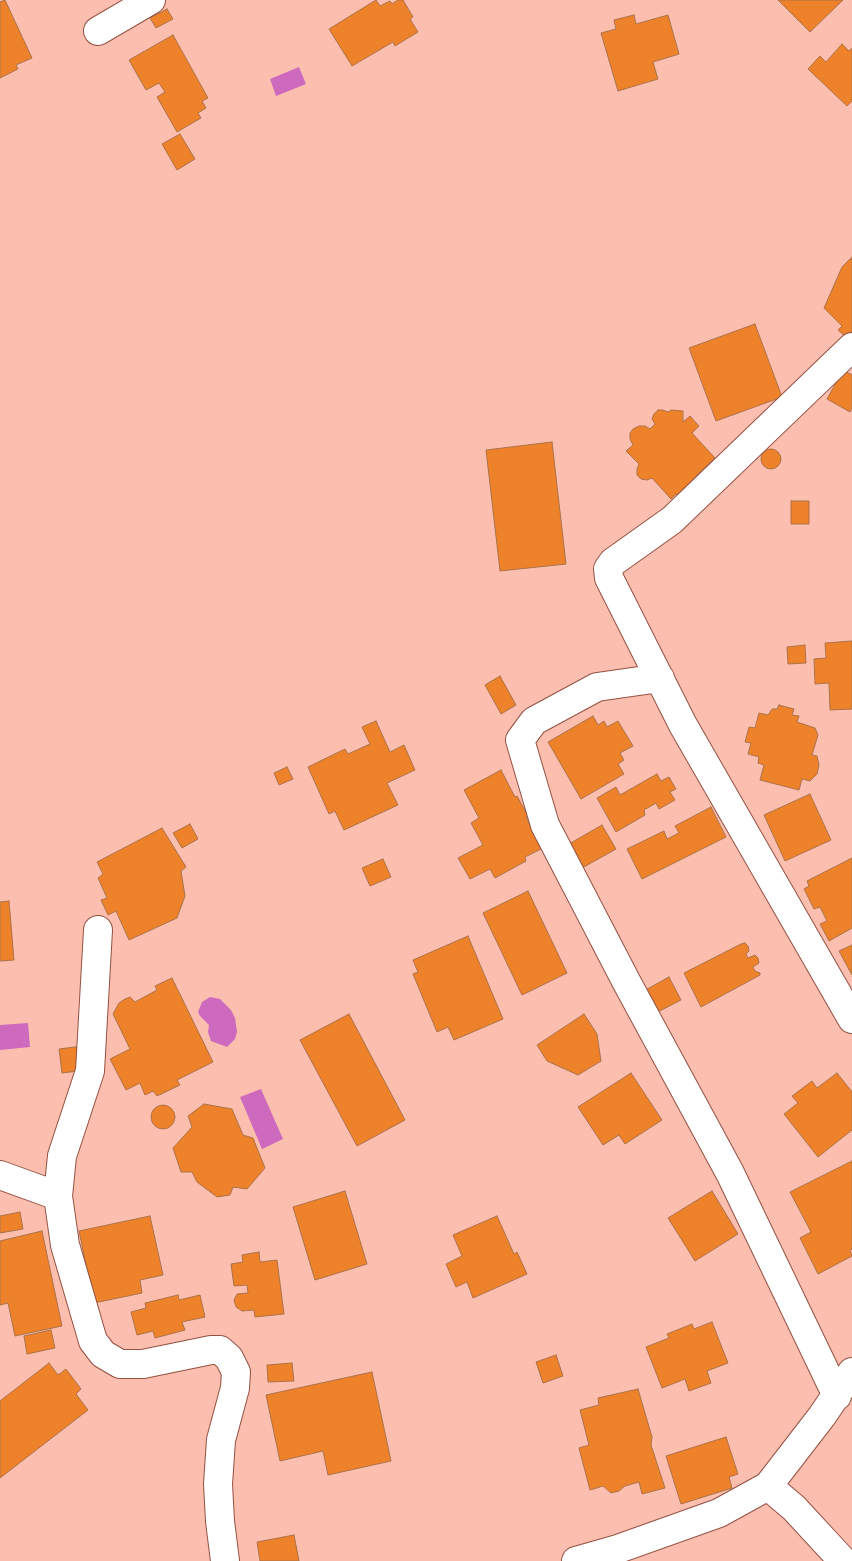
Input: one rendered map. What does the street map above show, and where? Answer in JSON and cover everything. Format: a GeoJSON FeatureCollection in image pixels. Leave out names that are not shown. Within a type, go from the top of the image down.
{"type":"FeatureCollection","features":[{"type":"Feature","properties":{"kind":"street"},"geometry":{"type":"LineString","coordinates":[[98,31],[152,0]]}},
{"type":"Feature","properties":{"kind":"street"},"geometry":{"type":"LineString","coordinates":[[852,347],[672,520],[613,562],[608,569],[609,578],[683,725],[852,1019]]}},
{"type":"Feature","properties":{"kind":"street"},"geometry":{"type":"LineString","coordinates":[[660,678],[597,687],[534,721],[520,740],[545,825],[626,981],[730,1173],[837,1396]]}},
{"type":"Feature","properties":{"kind":"street"},"geometry":{"type":"LineString","coordinates":[[98,930],[90,1070],[62,1156],[58,1196],[65,1245],[93,1341],[103,1354],[120,1364],[143,1364],[211,1350],[220,1350],[229,1358],[236,1372],[235,1388],[221,1440],[219,1493],[225,1561]]}},
{"type":"Feature","properties":{"kind":"street"},"geometry":{"type":"LineString","coordinates":[[0,1175],[58,1196]]}},
{"type":"Feature","properties":{"kind":"street"},"geometry":{"type":"LineString","coordinates":[[576,1561],[618,1549],[720,1513],[768,1486],[837,1396],[852,1372]]}},
{"type":"Feature","properties":{"kind":"street"},"geometry":{"type":"LineString","coordinates":[[768,1486],[794,1508],[842,1561]]}},
{"type":"Feature","properties":{"kind":"shaded area"},"geometry":{"type":"Polygon","coordinates":[[[299,67],[306,84],[276,96],[270,79],[299,67]]]}},
{"type":"Feature","properties":{"kind":"shaded area"},"geometry":{"type":"Polygon","coordinates":[[[210,997],[220,999],[231,1010],[235,1018],[237,1032],[235,1039],[227,1047],[211,1041],[208,1032],[209,1025],[198,1012],[202,1002],[210,997]]]}},
{"type":"Feature","properties":{"kind":"shaded area"},"geometry":{"type":"Polygon","coordinates":[[[28,1023],[30,1047],[0,1050],[0,1025],[28,1023]]]}},
{"type":"Feature","properties":{"kind":"shaded area"},"geometry":{"type":"Polygon","coordinates":[[[261,1089],[283,1139],[262,1149],[240,1097],[261,1089]]]}},
{"type":"Feature","properties":{"kind":"building"},"geometry":{"type":"Polygon","coordinates":[[[5,0],[32,58],[16,65],[18,69],[0,78],[0,2],[5,0]]]}},
{"type":"Feature","properties":{"kind":"building"},"geometry":{"type":"Polygon","coordinates":[[[376,0],[380,6],[390,1],[392,4],[398,0],[403,0],[413,17],[410,19],[418,32],[395,46],[393,42],[352,66],[329,29],[376,0]]]}},
{"type":"Feature","properties":{"kind":"building"},"geometry":{"type":"Polygon","coordinates":[[[778,0],[843,0],[810,32],[778,0]]]}},
{"type":"Feature","properties":{"kind":"building"},"geometry":{"type":"Polygon","coordinates":[[[167,9],[173,19],[156,28],[150,18],[167,9]]]}},
{"type":"Feature","properties":{"kind":"building"},"geometry":{"type":"Polygon","coordinates":[[[634,15],[636,24],[668,15],[679,54],[653,62],[658,79],[618,91],[601,33],[616,29],[614,20],[634,15]]]}},
{"type":"Feature","properties":{"kind":"building"},"geometry":{"type":"Polygon","coordinates":[[[173,35],[208,98],[202,101],[206,108],[198,113],[201,118],[177,132],[157,97],[165,92],[159,83],[146,90],[129,60],[173,35]]]}},
{"type":"Feature","properties":{"kind":"building"},"geometry":{"type":"Polygon","coordinates":[[[842,44],[849,51],[852,48],[852,101],[847,106],[808,69],[820,56],[826,62],[842,44]]]}},
{"type":"Feature","properties":{"kind":"building"},"geometry":{"type":"Polygon","coordinates":[[[180,134],[195,159],[177,170],[162,144],[180,134]]]}},
{"type":"Feature","properties":{"kind":"building"},"geometry":{"type":"Polygon","coordinates":[[[852,257],[852,331],[846,337],[838,330],[842,326],[824,308],[842,267],[852,257]]]}},
{"type":"Feature","properties":{"kind":"building"},"geometry":{"type":"Polygon","coordinates":[[[755,324],[782,397],[716,421],[689,348],[755,324]]]}},
{"type":"Feature","properties":{"kind":"building"},"geometry":{"type":"Polygon","coordinates":[[[843,370],[852,375],[852,407],[850,412],[827,399],[843,370]]]}},
{"type":"Feature","properties":{"kind":"building"},"geometry":{"type":"Polygon","coordinates":[[[658,410],[668,412],[671,410],[683,411],[683,422],[690,416],[699,426],[692,433],[715,458],[693,479],[695,484],[681,497],[676,494],[671,499],[652,478],[647,480],[641,479],[637,475],[639,464],[626,451],[633,445],[630,433],[633,429],[645,426],[650,429],[655,424],[652,419],[658,410]]]}},
{"type":"Feature","properties":{"kind":"building"},"geometry":{"type":"Polygon","coordinates":[[[552,442],[566,564],[500,571],[486,450],[552,442]]]}},
{"type":"Feature","properties":{"kind":"building"},"geometry":{"type":"Polygon","coordinates":[[[771,449],[778,452],[781,459],[778,466],[771,469],[764,466],[761,459],[764,452],[771,449]]]}},
{"type":"Feature","properties":{"kind":"building"},"geometry":{"type":"Polygon","coordinates":[[[791,501],[809,501],[809,524],[791,524],[791,501]]]}},
{"type":"Feature","properties":{"kind":"building"},"geometry":{"type":"Polygon","coordinates":[[[852,641],[852,709],[830,710],[829,683],[815,684],[814,659],[826,658],[825,643],[852,641]]]}},
{"type":"Feature","properties":{"kind":"building"},"geometry":{"type":"Polygon","coordinates":[[[805,645],[806,663],[788,664],[787,647],[805,645]]]}},
{"type":"Feature","properties":{"kind":"building"},"geometry":{"type":"Polygon","coordinates":[[[500,676],[516,705],[501,714],[485,685],[500,676]]]}},
{"type":"Feature","properties":{"kind":"building"},"geometry":{"type":"Polygon","coordinates":[[[779,705],[794,709],[792,715],[799,716],[797,722],[815,728],[818,735],[812,755],[817,756],[819,765],[817,774],[810,781],[802,779],[799,790],[760,780],[764,765],[758,763],[759,757],[748,754],[751,743],[745,742],[749,727],[755,728],[759,713],[768,715],[772,709],[777,709],[779,705]]]}},
{"type":"Feature","properties":{"kind":"building"},"geometry":{"type":"Polygon","coordinates":[[[593,716],[598,725],[604,721],[607,727],[618,721],[633,746],[620,753],[624,760],[618,764],[624,774],[581,799],[548,742],[593,716]]]}},
{"type":"Feature","properties":{"kind":"building"},"geometry":{"type":"Polygon","coordinates":[[[376,721],[390,752],[404,745],[415,770],[387,783],[398,805],[344,830],[335,811],[329,814],[308,767],[345,749],[348,754],[370,744],[362,727],[376,721]]]}},
{"type":"Feature","properties":{"kind":"building"},"geometry":{"type":"Polygon","coordinates":[[[287,767],[293,779],[279,785],[274,773],[287,767]]]}},
{"type":"Feature","properties":{"kind":"building"},"geometry":{"type":"Polygon","coordinates":[[[501,770],[515,797],[517,796],[528,816],[526,817],[530,825],[535,822],[543,848],[525,857],[526,861],[495,878],[490,869],[470,879],[458,858],[483,845],[471,823],[479,818],[464,790],[501,770]]]}},
{"type":"Feature","properties":{"kind":"building"},"geometry":{"type":"Polygon","coordinates":[[[657,774],[661,781],[669,777],[676,789],[670,792],[675,800],[659,809],[656,803],[644,810],[645,815],[616,832],[597,798],[616,787],[620,795],[657,774]]]}},
{"type":"Feature","properties":{"kind":"building"},"geometry":{"type":"Polygon","coordinates":[[[810,794],[831,840],[785,861],[764,815],[810,794]]]}},
{"type":"Feature","properties":{"kind":"building"},"geometry":{"type":"Polygon","coordinates":[[[711,807],[726,837],[642,879],[627,849],[664,831],[667,839],[679,833],[675,826],[711,807]]]}},
{"type":"Feature","properties":{"kind":"building"},"geometry":{"type":"Polygon","coordinates":[[[190,824],[198,839],[182,848],[173,833],[190,824]]]}},
{"type":"Feature","properties":{"kind":"building"},"geometry":{"type":"Polygon","coordinates":[[[602,825],[616,849],[582,868],[569,844],[602,825]]]}},
{"type":"Feature","properties":{"kind":"building"},"geometry":{"type":"Polygon","coordinates":[[[162,828],[186,867],[181,871],[185,896],[177,918],[129,940],[116,911],[108,915],[101,900],[107,898],[98,878],[103,874],[97,862],[162,828]]]}},
{"type":"Feature","properties":{"kind":"building"},"geometry":{"type":"Polygon","coordinates":[[[852,858],[852,928],[829,941],[820,924],[827,921],[820,907],[814,909],[804,889],[809,886],[807,881],[852,858]]]}},
{"type":"Feature","properties":{"kind":"building"},"geometry":{"type":"Polygon","coordinates":[[[383,859],[391,877],[370,886],[362,868],[383,859]]]}},
{"type":"Feature","properties":{"kind":"building"},"geometry":{"type":"Polygon","coordinates":[[[528,891],[567,973],[522,995],[483,913],[528,891]]]}},
{"type":"Feature","properties":{"kind":"building"},"geometry":{"type":"Polygon","coordinates":[[[9,901],[14,960],[0,961],[0,902],[9,901]]]}},
{"type":"Feature","properties":{"kind":"building"},"geometry":{"type":"Polygon","coordinates":[[[468,936],[503,1019],[454,1040],[448,1027],[437,1032],[413,974],[418,972],[413,960],[468,936]]]}},
{"type":"Feature","properties":{"kind":"building"},"geometry":{"type":"Polygon","coordinates":[[[745,943],[749,951],[746,954],[748,958],[755,955],[758,958],[759,963],[753,967],[760,975],[701,1007],[684,973],[745,943]]]}},
{"type":"Feature","properties":{"kind":"building"},"geometry":{"type":"Polygon","coordinates":[[[852,945],[852,975],[839,951],[852,945]]]}},
{"type":"Feature","properties":{"kind":"building"},"geometry":{"type":"Polygon","coordinates":[[[669,977],[681,1000],[652,1015],[640,993],[669,977]]]}},
{"type":"Feature","properties":{"kind":"building"},"geometry":{"type":"Polygon","coordinates":[[[172,978],[213,1062],[177,1080],[180,1085],[157,1096],[153,1091],[145,1095],[140,1083],[126,1090],[110,1059],[130,1049],[113,1014],[119,1003],[125,999],[130,997],[135,1002],[157,990],[155,986],[172,978]]]}},
{"type":"Feature","properties":{"kind":"building"},"geometry":{"type":"Polygon","coordinates":[[[349,1014],[405,1120],[357,1146],[300,1040],[349,1014]]]}},
{"type":"Feature","properties":{"kind":"building"},"geometry":{"type":"Polygon","coordinates":[[[584,1014],[597,1034],[601,1061],[578,1075],[547,1061],[537,1045],[584,1014]]]}},
{"type":"Feature","properties":{"kind":"building"},"geometry":{"type":"Polygon","coordinates":[[[83,1046],[86,1070],[62,1073],[59,1049],[83,1046]]]}},
{"type":"Feature","properties":{"kind":"building"},"geometry":{"type":"Polygon","coordinates":[[[631,1073],[662,1120],[625,1144],[619,1135],[603,1145],[578,1107],[631,1073]]]}},
{"type":"Feature","properties":{"kind":"building"},"geometry":{"type":"Polygon","coordinates":[[[837,1073],[852,1092],[852,1130],[818,1157],[784,1114],[798,1103],[792,1096],[812,1081],[817,1088],[837,1073]]]}},
{"type":"Feature","properties":{"kind":"building"},"geometry":{"type":"Polygon","coordinates":[[[204,1104],[232,1109],[243,1135],[253,1138],[265,1168],[247,1189],[233,1187],[230,1195],[217,1197],[197,1182],[192,1172],[181,1172],[173,1148],[192,1127],[188,1116],[204,1104]]]}},
{"type":"Feature","properties":{"kind":"building"},"geometry":{"type":"Polygon","coordinates":[[[163,1105],[172,1108],[175,1117],[172,1126],[163,1129],[154,1126],[151,1117],[154,1108],[163,1105]]]}},
{"type":"Feature","properties":{"kind":"building"},"geometry":{"type":"Polygon","coordinates":[[[852,1161],[852,1249],[850,1250],[852,1256],[818,1274],[800,1238],[811,1232],[790,1192],[852,1161]]]}},
{"type":"Feature","properties":{"kind":"building"},"geometry":{"type":"Polygon","coordinates":[[[345,1191],[367,1264],[315,1280],[293,1207],[345,1191]]]}},
{"type":"Feature","properties":{"kind":"building"},"geometry":{"type":"Polygon","coordinates":[[[712,1191],[738,1234],[695,1261],[668,1218],[712,1191]]]}},
{"type":"Feature","properties":{"kind":"building"},"geometry":{"type":"Polygon","coordinates":[[[20,1212],[23,1229],[0,1233],[0,1216],[20,1212]]]}},
{"type":"Feature","properties":{"kind":"building"},"geometry":{"type":"Polygon","coordinates":[[[150,1216],[163,1275],[140,1280],[142,1293],[94,1303],[79,1231],[150,1216]]]}},
{"type":"Feature","properties":{"kind":"building"},"geometry":{"type":"Polygon","coordinates":[[[497,1216],[514,1254],[517,1252],[527,1274],[473,1298],[467,1282],[456,1287],[446,1264],[462,1256],[453,1235],[497,1216]]]}},
{"type":"Feature","properties":{"kind":"building"},"geometry":{"type":"Polygon","coordinates":[[[42,1231],[62,1326],[15,1336],[8,1303],[0,1305],[0,1241],[42,1231]]]}},
{"type":"Feature","properties":{"kind":"building"},"geometry":{"type":"Polygon","coordinates":[[[259,1252],[260,1262],[277,1260],[284,1314],[255,1317],[254,1310],[242,1311],[236,1307],[234,1300],[237,1294],[248,1293],[247,1285],[234,1286],[231,1264],[243,1262],[242,1255],[259,1252]]]}},
{"type":"Feature","properties":{"kind":"building"},"geometry":{"type":"Polygon","coordinates":[[[178,1295],[179,1300],[200,1295],[205,1317],[182,1322],[185,1330],[155,1338],[153,1331],[137,1335],[131,1312],[146,1308],[145,1303],[178,1295]]]}},
{"type":"Feature","properties":{"kind":"building"},"geometry":{"type":"Polygon","coordinates":[[[712,1322],[728,1363],[707,1371],[711,1383],[689,1391],[685,1379],[662,1388],[646,1347],[669,1338],[667,1334],[692,1324],[694,1329],[712,1322]]]}},
{"type":"Feature","properties":{"kind":"building"},"geometry":{"type":"Polygon","coordinates":[[[51,1330],[55,1348],[27,1354],[24,1336],[51,1330]]]}},
{"type":"Feature","properties":{"kind":"building"},"geometry":{"type":"Polygon","coordinates":[[[556,1355],[563,1376],[543,1383],[536,1362],[556,1355]]]}},
{"type":"Feature","properties":{"kind":"building"},"geometry":{"type":"Polygon","coordinates":[[[49,1363],[58,1375],[66,1369],[81,1389],[76,1394],[88,1410],[0,1478],[0,1401],[49,1363]]]}},
{"type":"Feature","properties":{"kind":"building"},"geometry":{"type":"Polygon","coordinates":[[[292,1363],[294,1381],[268,1382],[267,1365],[292,1363]]]}},
{"type":"Feature","properties":{"kind":"building"},"geometry":{"type":"Polygon","coordinates":[[[372,1372],[391,1461],[328,1475],[323,1451],[280,1461],[266,1395],[372,1372]]]}},
{"type":"Feature","properties":{"kind":"building"},"geometry":{"type":"Polygon","coordinates":[[[638,1389],[652,1437],[651,1445],[665,1488],[642,1494],[639,1482],[611,1493],[603,1486],[590,1490],[579,1448],[589,1445],[580,1410],[599,1405],[598,1398],[638,1389]]]}},
{"type":"Feature","properties":{"kind":"building"},"geometry":{"type":"Polygon","coordinates":[[[726,1437],[738,1474],[729,1477],[732,1488],[681,1504],[666,1456],[726,1437]]]}},
{"type":"Feature","properties":{"kind":"building"},"geometry":{"type":"Polygon","coordinates":[[[294,1535],[299,1561],[260,1561],[257,1542],[294,1535]]]}}]}
